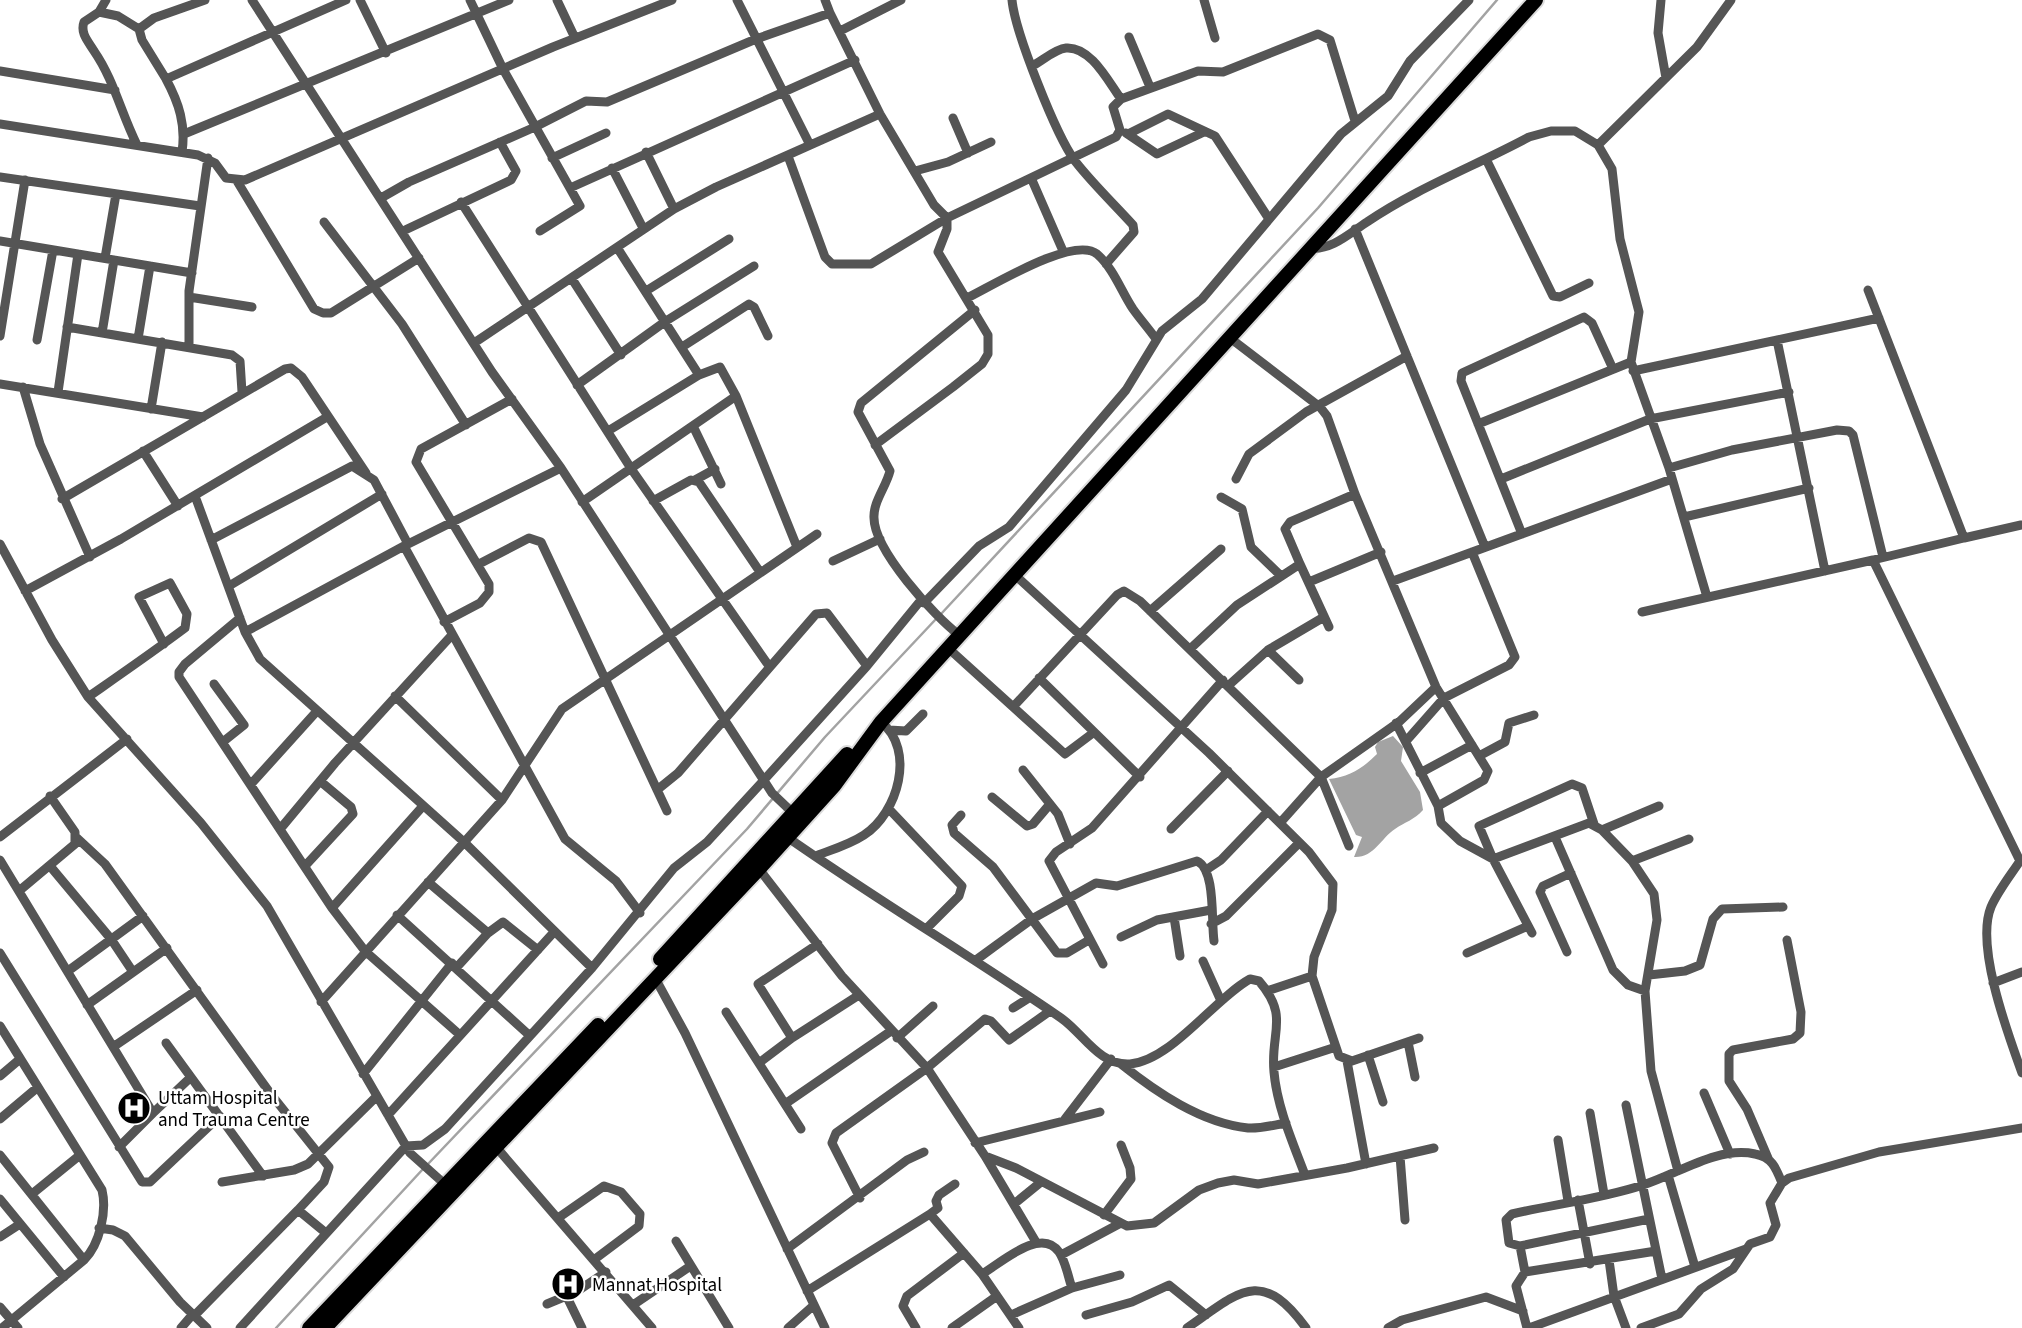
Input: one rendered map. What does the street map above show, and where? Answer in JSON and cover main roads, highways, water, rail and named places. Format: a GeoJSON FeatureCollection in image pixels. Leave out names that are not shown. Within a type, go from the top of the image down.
{"type":"FeatureCollection","features":[{"type":"Feature","properties":{"kind":"highway"},"geometry":{"type":"LineString","coordinates":[[325,1328],[790,810],[847,754],[885,726],[959,635],[1016,576],[1536,0]]}},
{"type":"Feature","properties":{"kind":"highway"},"geometry":{"type":"LineString","coordinates":[[309,1328],[450,1189],[497,1148],[834,786],[866,739]]}},
{"type":"Feature","properties":{"kind":"waterway"},"geometry":{"type":"LineString","coordinates":[[941,614],[1318,208],[1497,0]]}},
{"type":"Feature","properties":{"kind":"waterway"},"geometry":{"type":"LineString","coordinates":[[428,1164],[747,829],[825,737],[936,619]]}},
{"type":"Feature","properties":{"kind":"waterway"},"geometry":{"type":"LineString","coordinates":[[276,1328],[423,1169]]}},
{"type":"Feature","properties":{"kind":"place","name":"Uttam Hospital and Trauma Centre"},"geometry":{"type":"Point","coordinates":[134,1108]}},
{"type":"Feature","properties":{"kind":"place","name":"Mannat Hospital"},"geometry":{"type":"Point","coordinates":[568,1284]}}]}
